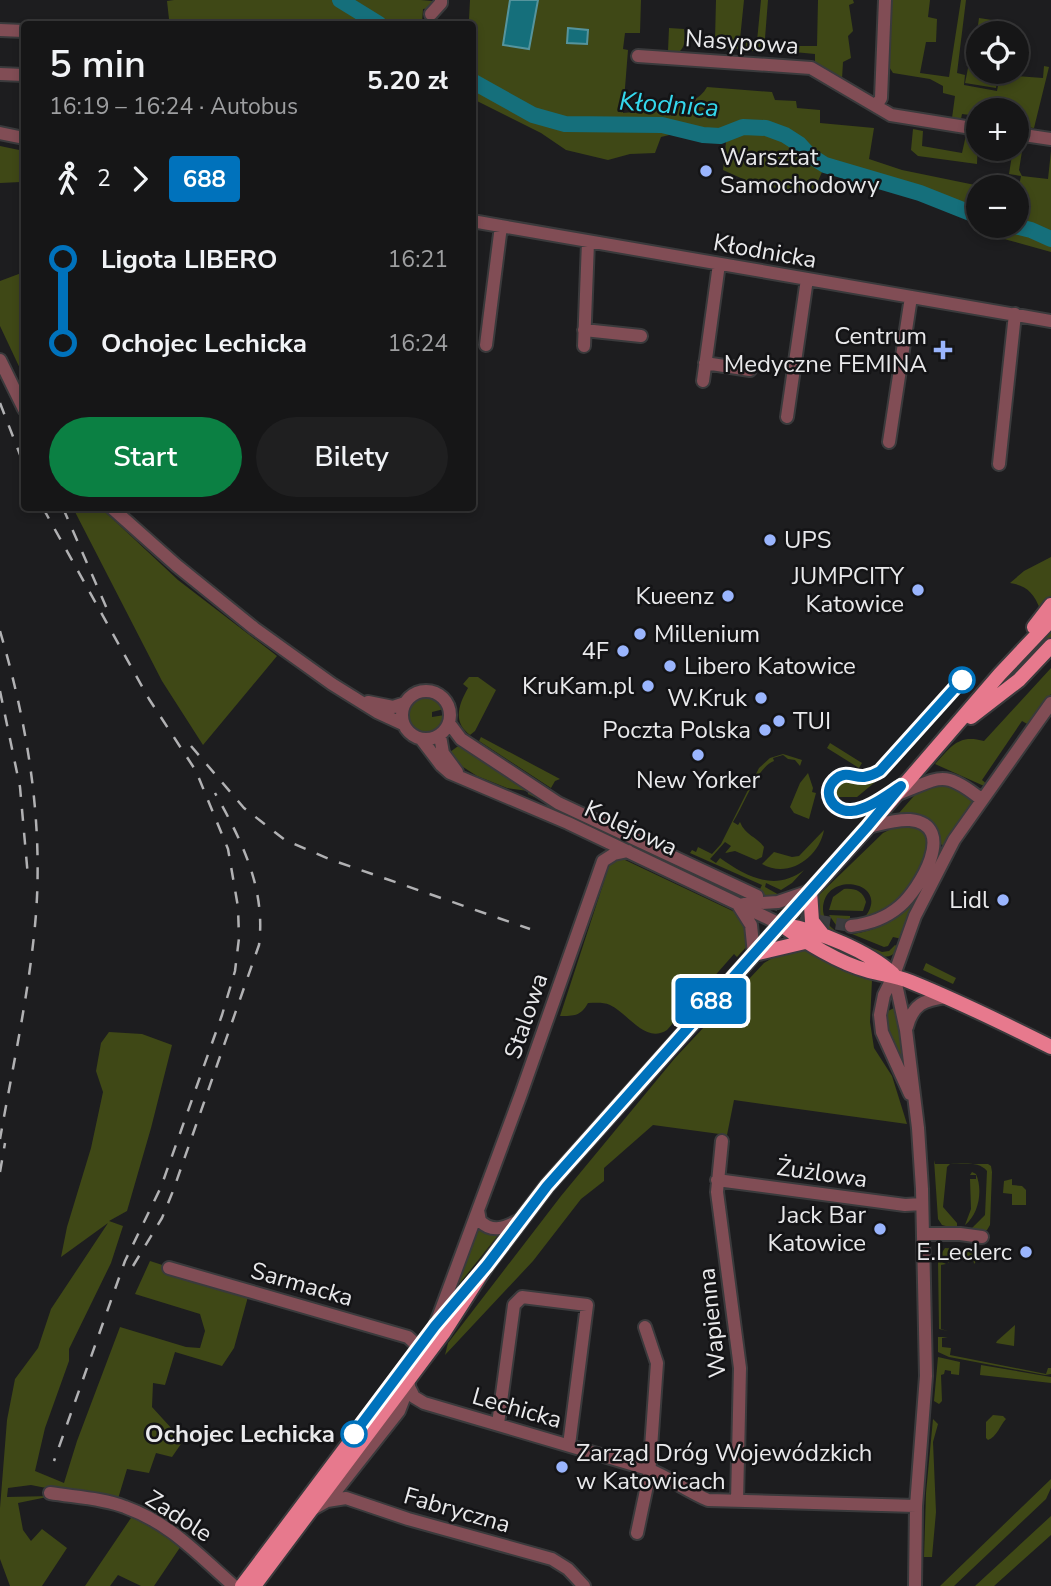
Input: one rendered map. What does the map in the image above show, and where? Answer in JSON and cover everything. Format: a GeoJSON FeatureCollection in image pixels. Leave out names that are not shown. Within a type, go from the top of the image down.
{"type":"FeatureCollection","features":[{"type":"Feature","properties":{"kind":"main road"},"geometry":{"type":"LineString","coordinates":[[1000,674],[1051,605]]}},
{"type":"Feature","properties":{"kind":"main road"},"geometry":{"type":"LineString","coordinates":[[254,1586],[410,1382],[520,1220],[593,1133],[1051,620]]}},
{"type":"Feature","properties":{"kind":"main road"},"geometry":{"type":"LineString","coordinates":[[1019,680],[1051,646]]}},
{"type":"Feature","properties":{"kind":"main road"},"geometry":{"type":"LineString","coordinates":[[945,738],[1051,656]]}},
{"type":"Feature","properties":{"kind":"main road"},"geometry":{"type":"LineString","coordinates":[[810,891],[812,921],[827,938]]}},
{"type":"Feature","properties":{"kind":"main road","name":"Kolejowa"},"geometry":{"type":"LineString","coordinates":[[781,924],[827,938],[880,962],[894,975]]}},
{"type":"Feature","properties":{"kind":"main road","name":"Kolejowa"},"geometry":{"type":"LineString","coordinates":[[781,924],[804,942],[869,971],[894,975],[1051,1047]]}},
{"type":"Feature","properties":{"kind":"main road"},"geometry":{"type":"LineString","coordinates":[[754,954],[804,942]]}},
{"type":"Feature","properties":{"kind":"main road"},"geometry":{"type":"LineString","coordinates":[[242,1586],[435,1326],[487,1265]]}},
{"type":"Feature","properties":{"kind":"street"},"geometry":{"type":"LineString","coordinates":[[431,14],[441,0]]}},
{"type":"Feature","properties":{"kind":"street"},"geometry":{"type":"LineString","coordinates":[[876,107],[881,98],[885,0]]}},
{"type":"Feature","properties":{"kind":"street"},"geometry":{"type":"LineString","coordinates":[[0,30],[21,31]]}},
{"type":"Feature","properties":{"kind":"street","name":"Nasypowa"},"geometry":{"type":"LineString","coordinates":[[638,56],[811,68],[891,115],[966,126]]}},
{"type":"Feature","properties":{"kind":"street"},"geometry":{"type":"LineString","coordinates":[[0,74],[21,75]]}},
{"type":"Feature","properties":{"kind":"street"},"geometry":{"type":"LineString","coordinates":[[0,133],[21,137]]}},
{"type":"Feature","properties":{"kind":"street"},"geometry":{"type":"LineString","coordinates":[[1029,136],[1051,139]]}},
{"type":"Feature","properties":{"kind":"street","name":"Kłodnicka"},"geometry":{"type":"LineString","coordinates":[[476,222],[1051,321]]}},
{"type":"Feature","properties":{"kind":"street"},"geometry":{"type":"LineString","coordinates":[[486,345],[501,226]]}},
{"type":"Feature","properties":{"kind":"street"},"geometry":{"type":"LineString","coordinates":[[584,346],[589,242]]}},
{"type":"Feature","properties":{"kind":"street"},"geometry":{"type":"LineString","coordinates":[[703,381],[719,264]]}},
{"type":"Feature","properties":{"kind":"street"},"geometry":{"type":"LineString","coordinates":[[787,417],[807,279]]}},
{"type":"Feature","properties":{"kind":"street"},"geometry":{"type":"LineString","coordinates":[[888,442],[911,297]]}},
{"type":"Feature","properties":{"kind":"street"},"geometry":{"type":"LineString","coordinates":[[999,464],[1015,314]]}},
{"type":"Feature","properties":{"kind":"street"},"geometry":{"type":"LineString","coordinates":[[584,330],[640,336]]}},
{"type":"Feature","properties":{"kind":"street"},"geometry":{"type":"LineString","coordinates":[[0,360],[21,403]]}},
{"type":"Feature","properties":{"kind":"street"},"geometry":{"type":"LineString","coordinates":[[705,363],[750,370]]}},
{"type":"Feature","properties":{"kind":"street"},"geometry":{"type":"LineString","coordinates":[[117,511],[176,565],[245,621],[326,680],[377,712],[403,724]]}},
{"type":"Feature","properties":{"kind":"street"},"geometry":{"type":"LineString","coordinates":[[361,701],[393,707],[405,703],[418,692],[429,691],[449,707],[449,723],[440,736],[422,740],[412,736],[403,724],[401,714],[405,703]]}},
{"type":"Feature","properties":{"kind":"street"},"geometry":{"type":"LineString","coordinates":[[913,1103],[882,1032],[880,1015],[884,995],[923,899],[954,840],[1051,703]]}},
{"type":"Feature","properties":{"kind":"street"},"geometry":{"type":"LineString","coordinates":[[449,723],[461,739],[558,803],[757,895]]}},
{"type":"Feature","properties":{"kind":"street"},"geometry":{"type":"LineString","coordinates":[[440,736],[443,753],[461,778]]}},
{"type":"Feature","properties":{"kind":"street","name":"Kolejowa"},"geometry":{"type":"LineString","coordinates":[[422,740],[440,765],[461,778],[596,836],[781,924]]}},
{"type":"Feature","properties":{"kind":"street"},"geometry":{"type":"LineString","coordinates":[[893,796],[934,779],[943,778],[954,780],[982,800]]}},
{"type":"Feature","properties":{"kind":"street"},"geometry":{"type":"LineString","coordinates":[[851,926],[877,920],[902,904],[925,872],[933,851],[931,834],[925,826],[914,821],[901,820],[867,827]]}},
{"type":"Feature","properties":{"kind":"street"},"geometry":{"type":"LineString","coordinates":[[596,836],[601,845],[603,861],[628,851]]}},
{"type":"Feature","properties":{"kind":"street","name":"Stalowa"},"geometry":{"type":"LineString","coordinates":[[435,1326],[603,861]]}},
{"type":"Feature","properties":{"kind":"street"},"geometry":{"type":"LineString","coordinates":[[737,903],[778,902],[810,891]]}},
{"type":"Feature","properties":{"kind":"street"},"geometry":{"type":"LineString","coordinates":[[737,903],[751,925],[754,954]]}},
{"type":"Feature","properties":{"kind":"street"},"geometry":{"type":"LineString","coordinates":[[869,971],[881,984],[884,995]]}},
{"type":"Feature","properties":{"kind":"street"},"geometry":{"type":"LineString","coordinates":[[894,975],[906,1030],[918,1128],[922,1204],[926,1376],[916,1506],[915,1586]]}},
{"type":"Feature","properties":{"kind":"street"},"geometry":{"type":"LineString","coordinates":[[906,1030],[914,1007],[924,1001],[946,998]]}},
{"type":"Feature","properties":{"kind":"street","name":"Wapienna"},"geometry":{"type":"LineString","coordinates":[[722,1141],[717,1180],[740,1368],[737,1501]]}},
{"type":"Feature","properties":{"kind":"street","name":"Żużlowa"},"geometry":{"type":"LineString","coordinates":[[717,1180],[905,1205],[922,1204]]}},
{"type":"Feature","properties":{"kind":"street"},"geometry":{"type":"LineString","coordinates":[[478,1209],[480,1221],[493,1229],[520,1220]]}},
{"type":"Feature","properties":{"kind":"street"},"geometry":{"type":"LineString","coordinates":[[923,1234],[982,1237]]}},
{"type":"Feature","properties":{"kind":"street","name":"Sarmacka"},"geometry":{"type":"LineString","coordinates":[[169,1268],[408,1337],[419,1347]]}},
{"type":"Feature","properties":{"kind":"street"},"geometry":{"type":"LineString","coordinates":[[498,1424],[514,1305],[522,1297],[587,1305],[569,1445]]}},
{"type":"Feature","properties":{"kind":"street"},"geometry":{"type":"LineString","coordinates":[[636,1533],[649,1476],[657,1363],[645,1327]]}},
{"type":"Feature","properties":{"kind":"street"},"geometry":{"type":"LineString","coordinates":[[410,1382],[414,1397],[424,1403]]}},
{"type":"Feature","properties":{"kind":"street"},"geometry":{"type":"LineString","coordinates":[[327,1501],[402,1405],[410,1382]]}},
{"type":"Feature","properties":{"kind":"street"},"geometry":{"type":"LineString","coordinates":[[402,1405],[424,1403]]}},
{"type":"Feature","properties":{"kind":"street","name":"Lechicka"},"geometry":{"type":"LineString","coordinates":[[424,1403],[648,1469],[670,1478],[708,1500],[916,1506]]}},
{"type":"Feature","properties":{"kind":"street"},"geometry":{"type":"LineString","coordinates":[[344,1482],[346,1498]]}},
{"type":"Feature","properties":{"kind":"street","name":"Zadole"},"geometry":{"type":"LineString","coordinates":[[50,1493],[123,1506],[147,1516],[185,1541],[234,1586]]}},
{"type":"Feature","properties":{"kind":"street","name":"Fabryczna"},"geometry":{"type":"LineString","coordinates":[[311,1510],[327,1501],[346,1498],[408,1519],[552,1559],[568,1569],[584,1586]]}},
{"type":"Feature","properties":{"kind":"green space"},"geometry":{"type":"Polygon","coordinates":[[[421,0],[432,1],[432,8],[423,9],[422,21],[211,21],[169,19],[167,1],[421,0]]]}},
{"type":"Feature","properties":{"kind":"green space"},"geometry":{"type":"Polygon","coordinates":[[[470,0],[641,0],[640,33],[625,33],[623,49],[628,50],[623,113],[681,105],[692,101],[707,87],[772,92],[775,100],[796,101],[797,108],[820,110],[820,123],[874,128],[869,159],[902,170],[966,183],[966,218],[908,194],[823,170],[812,194],[754,184],[723,170],[726,142],[677,133],[661,137],[655,153],[630,154],[608,160],[566,150],[541,133],[476,100],[476,21],[461,21],[469,20],[470,0]]]}},
{"type":"Feature","properties":{"kind":"green space"},"geometry":{"type":"Polygon","coordinates":[[[716,0],[744,0],[739,49],[698,47],[695,43],[697,39],[715,40],[716,0]]]}},
{"type":"Feature","properties":{"kind":"green space"},"geometry":{"type":"Polygon","coordinates":[[[761,0],[768,0],[764,51],[745,51],[746,42],[757,41],[761,0]]]}},
{"type":"Feature","properties":{"kind":"green space"},"geometry":{"type":"Polygon","coordinates":[[[818,0],[853,0],[854,3],[849,5],[853,31],[848,36],[851,58],[843,62],[842,79],[815,66],[815,54],[794,52],[794,46],[817,46],[818,0]]]}},
{"type":"Feature","properties":{"kind":"green space"},"geometry":{"type":"Polygon","coordinates":[[[888,0],[930,0],[928,17],[937,19],[936,42],[926,42],[920,73],[949,77],[961,0],[966,0],[957,73],[965,75],[964,85],[997,91],[998,84],[1029,84],[1029,77],[1043,78],[1044,66],[1049,67],[1034,128],[1029,127],[1029,98],[966,98],[966,114],[962,114],[961,119],[952,118],[955,96],[943,93],[943,86],[930,79],[893,73],[886,62],[888,0]]]}},
{"type":"Feature","properties":{"kind":"green space"},"geometry":{"type":"Polygon","coordinates":[[[669,28],[684,29],[685,40],[676,54],[668,51],[669,28]]]}},
{"type":"Feature","properties":{"kind":"green space"},"geometry":{"type":"Polygon","coordinates":[[[971,84],[997,84],[996,88],[971,84]]]}},
{"type":"Feature","properties":{"kind":"green space"},"geometry":{"type":"Polygon","coordinates":[[[913,129],[923,131],[922,146],[962,153],[966,135],[966,161],[977,161],[977,164],[918,156],[911,150],[913,129]]]}},
{"type":"Feature","properties":{"kind":"green space"},"geometry":{"type":"Polygon","coordinates":[[[0,146],[21,150],[21,182],[0,183],[0,146]]]}},
{"type":"Feature","properties":{"kind":"green space"},"geometry":{"type":"Polygon","coordinates":[[[1051,151],[1051,252],[1004,239],[1029,238],[1029,177],[1048,179],[1051,151]]]}},
{"type":"Feature","properties":{"kind":"green space"},"geometry":{"type":"Polygon","coordinates":[[[1011,161],[1020,161],[1019,170],[1022,175],[1009,174],[1011,161]]]}},
{"type":"Feature","properties":{"kind":"green space"},"geometry":{"type":"Polygon","coordinates":[[[21,273],[21,371],[0,326],[0,281],[21,273]]]}},
{"type":"Feature","properties":{"kind":"green space"},"geometry":{"type":"Polygon","coordinates":[[[75,511],[104,511],[178,580],[277,656],[203,745],[162,681],[75,511]]]}},
{"type":"Feature","properties":{"kind":"green space"},"geometry":{"type":"Polygon","coordinates":[[[1051,557],[1051,600],[1040,609],[1029,591],[1010,583],[1024,571],[1051,557]]]}},
{"type":"Feature","properties":{"kind":"green space"},"geometry":{"type":"Polygon","coordinates":[[[1051,628],[1051,638],[1029,662],[1005,682],[1051,628]]]}},
{"type":"Feature","properties":{"kind":"green space"},"geometry":{"type":"Polygon","coordinates":[[[1051,668],[1051,694],[1029,725],[1022,721],[982,780],[988,785],[984,786],[935,764],[962,740],[984,741],[1051,668]]]}},
{"type":"Feature","properties":{"kind":"green space"},"geometry":{"type":"Polygon","coordinates":[[[469,677],[478,677],[496,690],[475,731],[470,735],[464,730],[459,719],[462,700],[468,688],[463,684],[469,677]]]}},
{"type":"Feature","properties":{"kind":"green space"},"geometry":{"type":"Polygon","coordinates":[[[430,697],[437,700],[444,709],[432,712],[432,717],[445,715],[442,725],[433,733],[422,734],[409,725],[407,713],[415,700],[430,697]]]}},
{"type":"Feature","properties":{"kind":"green space"},"geometry":{"type":"Polygon","coordinates":[[[481,737],[560,779],[555,781],[551,788],[479,741],[481,737]]]}},
{"type":"Feature","properties":{"kind":"green space"},"geometry":{"type":"Polygon","coordinates":[[[830,743],[862,763],[859,768],[827,748],[830,743]]]}},
{"type":"Feature","properties":{"kind":"green space"},"geometry":{"type":"Polygon","coordinates":[[[461,744],[561,810],[528,794],[528,791],[507,788],[463,767],[450,752],[461,744]]]}},
{"type":"Feature","properties":{"kind":"green space"},"geometry":{"type":"Polygon","coordinates":[[[783,754],[802,760],[800,766],[795,760],[783,755],[773,758],[774,761],[756,778],[733,822],[738,825],[740,822],[764,847],[762,857],[756,860],[735,851],[725,853],[731,846],[725,842],[710,859],[716,863],[720,858],[751,876],[772,881],[793,877],[804,870],[781,890],[766,883],[765,887],[781,896],[755,899],[762,885],[690,853],[692,850],[696,852],[698,847],[712,854],[721,844],[759,768],[770,758],[783,754]]]}},
{"type":"Feature","properties":{"kind":"green space"},"geometry":{"type":"Polygon","coordinates":[[[808,773],[812,792],[816,793],[809,819],[794,813],[790,807],[800,783],[808,773]]]}},
{"type":"Feature","properties":{"kind":"green space"},"geometry":{"type":"Polygon","coordinates":[[[886,773],[857,797],[834,797],[836,784],[846,778],[867,779],[886,773]]]}},
{"type":"Feature","properties":{"kind":"green space"},"geometry":{"type":"Polygon","coordinates":[[[949,782],[972,800],[972,805],[902,939],[893,937],[888,946],[884,947],[852,934],[871,930],[900,915],[929,878],[945,846],[940,844],[931,824],[913,815],[899,813],[920,789],[949,782]]]}},
{"type":"Feature","properties":{"kind":"green space"},"geometry":{"type":"Polygon","coordinates":[[[917,825],[925,833],[929,843],[928,854],[917,878],[890,909],[873,917],[865,917],[871,905],[870,895],[854,885],[844,885],[834,888],[826,896],[823,909],[828,924],[843,936],[882,952],[889,951],[895,945],[899,947],[895,952],[888,956],[878,956],[818,925],[816,899],[821,893],[883,833],[895,827],[917,825]]]}},
{"type":"Feature","properties":{"kind":"green space"},"geometry":{"type":"Polygon","coordinates":[[[824,830],[816,849],[801,863],[782,869],[762,864],[774,852],[799,856],[824,830]]]}},
{"type":"Feature","properties":{"kind":"green space"},"geometry":{"type":"Polygon","coordinates":[[[617,859],[625,860],[739,914],[746,923],[750,943],[737,957],[734,954],[667,1030],[659,1033],[644,1031],[617,1009],[605,1003],[588,1003],[583,1011],[577,1014],[560,1016],[610,863],[617,859]]]}},
{"type":"Feature","properties":{"kind":"green space"},"geometry":{"type":"Polygon","coordinates":[[[844,889],[855,890],[863,895],[866,902],[863,911],[829,910],[833,897],[844,889]]]}},
{"type":"Feature","properties":{"kind":"green space"},"geometry":{"type":"Polygon","coordinates":[[[829,915],[850,916],[851,933],[836,925],[829,915]]]}},
{"type":"Feature","properties":{"kind":"green space"},"geometry":{"type":"Polygon","coordinates":[[[805,948],[872,980],[870,1022],[874,1048],[892,1076],[907,1124],[734,1100],[727,1135],[653,1125],[604,1168],[604,1181],[581,1199],[533,1261],[445,1355],[448,1343],[561,1196],[675,1058],[764,963],[781,953],[805,948]]]}},
{"type":"Feature","properties":{"kind":"green space"},"geometry":{"type":"Polygon","coordinates":[[[926,963],[956,978],[953,984],[923,970],[926,963]]]}},
{"type":"Feature","properties":{"kind":"green space"},"geometry":{"type":"Polygon","coordinates":[[[896,1007],[902,1059],[893,1043],[888,1024],[888,1011],[896,1007]]]}},
{"type":"Feature","properties":{"kind":"green space"},"geometry":{"type":"Polygon","coordinates":[[[109,1032],[142,1034],[172,1045],[127,1211],[109,1221],[123,1226],[111,1263],[69,1349],[69,1361],[45,1428],[35,1471],[64,1483],[120,1327],[186,1347],[200,1348],[205,1331],[200,1314],[135,1294],[150,1261],[249,1293],[234,1348],[222,1366],[175,1352],[165,1385],[153,1383],[152,1407],[183,1441],[172,1457],[156,1453],[149,1473],[127,1469],[117,1502],[31,1485],[8,1488],[7,1497],[52,1496],[18,1503],[23,1530],[31,1541],[42,1529],[67,1548],[42,1586],[10,1586],[0,1559],[0,1508],[7,1420],[15,1379],[38,1348],[51,1309],[108,1223],[61,1257],[67,1227],[91,1148],[103,1092],[96,1071],[101,1043],[109,1032]]]}},
{"type":"Feature","properties":{"kind":"green space"},"geometry":{"type":"Polygon","coordinates":[[[934,1160],[935,1164],[950,1164],[947,1167],[943,1207],[957,1223],[953,1228],[942,1225],[938,1219],[934,1160]]]}},
{"type":"Feature","properties":{"kind":"green space"},"geometry":{"type":"Polygon","coordinates":[[[972,1164],[991,1166],[990,1225],[987,1230],[970,1230],[985,1215],[987,1171],[972,1164]]]}},
{"type":"Feature","properties":{"kind":"green space"},"geometry":{"type":"Polygon","coordinates":[[[972,1172],[976,1174],[978,1180],[978,1201],[974,1215],[965,1225],[971,1209],[970,1179],[976,1179],[976,1175],[970,1175],[972,1172]]]}},
{"type":"Feature","properties":{"kind":"green space"},"geometry":{"type":"Polygon","coordinates":[[[1012,1179],[1012,1185],[1022,1186],[1026,1190],[1026,1205],[1012,1205],[1012,1194],[1003,1193],[1004,1181],[1012,1179]]]}},
{"type":"Feature","properties":{"kind":"green space"},"geometry":{"type":"Polygon","coordinates":[[[478,1227],[499,1234],[460,1283],[459,1282],[478,1227]]]}},
{"type":"Feature","properties":{"kind":"green space"},"geometry":{"type":"Polygon","coordinates":[[[945,1248],[973,1250],[977,1260],[974,1264],[973,1257],[950,1257],[949,1263],[939,1257],[945,1248]]]}},
{"type":"Feature","properties":{"kind":"green space"},"geometry":{"type":"Polygon","coordinates":[[[938,1260],[946,1264],[941,1265],[941,1329],[948,1331],[939,1329],[938,1260]]]}},
{"type":"Feature","properties":{"kind":"green space"},"geometry":{"type":"Polygon","coordinates":[[[1015,1325],[1014,1346],[996,1343],[997,1341],[1015,1325]]]}},
{"type":"Feature","properties":{"kind":"green space"},"geometry":{"type":"Polygon","coordinates":[[[938,1337],[948,1337],[942,1338],[942,1347],[951,1348],[950,1355],[1046,1374],[1048,1368],[1051,1368],[1051,1374],[1045,1375],[949,1357],[938,1352],[938,1337]]]}},
{"type":"Feature","properties":{"kind":"green space"},"geometry":{"type":"Polygon","coordinates":[[[938,1357],[960,1362],[959,1375],[945,1370],[941,1375],[942,1401],[939,1404],[934,1401],[938,1357]]]}},
{"type":"Feature","properties":{"kind":"green space"},"geometry":{"type":"Polygon","coordinates":[[[981,1365],[1051,1377],[1051,1383],[980,1375],[981,1365]]]}},
{"type":"Feature","properties":{"kind":"green space"},"geometry":{"type":"Polygon","coordinates":[[[993,1415],[1006,1419],[996,1434],[988,1440],[986,1422],[993,1415]]]}},
{"type":"Feature","properties":{"kind":"green space"},"geometry":{"type":"Polygon","coordinates":[[[933,1419],[938,1424],[933,1442],[936,1512],[932,1557],[924,1557],[926,1493],[933,1419]]]}},
{"type":"Feature","properties":{"kind":"green space"},"geometry":{"type":"Polygon","coordinates":[[[1051,1479],[1051,1488],[1046,1499],[954,1586],[940,1586],[1051,1479]]]}},
{"type":"Feature","properties":{"kind":"green space"},"geometry":{"type":"Polygon","coordinates":[[[133,1515],[183,1543],[154,1586],[141,1586],[118,1575],[110,1586],[85,1586],[133,1515]]]}},
{"type":"Feature","properties":{"kind":"green space"},"geometry":{"type":"Polygon","coordinates":[[[1051,1516],[1051,1535],[994,1586],[975,1586],[1051,1516]]]}},
{"type":"Feature","properties":{"kind":"water"},"geometry":{"type":"Polygon","coordinates":[[[510,0],[538,0],[529,49],[503,45],[510,0]]]}},
{"type":"Feature","properties":{"kind":"water"},"geometry":{"type":"Polygon","coordinates":[[[568,28],[588,30],[587,44],[567,43],[568,28]]]}},
{"type":"Feature","properties":{"kind":"waterway","name":"Kłodnica"},"geometry":{"type":"LineString","coordinates":[[340,0],[374,21]]}},
{"type":"Feature","properties":{"kind":"waterway","name":"Kłodnica"},"geometry":{"type":"LineString","coordinates":[[476,83],[533,115],[565,124],[662,125],[703,135],[720,136],[743,127],[766,128],[785,135],[825,165],[920,193],[966,211]]}},
{"type":"Feature","properties":{"kind":"waterway","name":"Kłodnica"},"geometry":{"type":"LineString","coordinates":[[1029,230],[1051,239]]}},
{"type":"Feature","properties":{"kind":"tunnel"},"geometry":{"type":"LineString","coordinates":[[768,901],[814,920],[851,926]]}},
{"type":"Feature","properties":{"kind":"railway"},"geometry":{"type":"LineString","coordinates":[[0,403],[21,457]]}},
{"type":"Feature","properties":{"kind":"railway"},"geometry":{"type":"LineString","coordinates":[[45,511],[149,699],[196,771],[228,849],[238,907],[239,938],[235,971],[222,1015],[161,1187],[125,1261],[54,1461]]}},
{"type":"Feature","properties":{"kind":"railway"},"geometry":{"type":"LineString","coordinates":[[64,511],[107,609]]}},
{"type":"Feature","properties":{"kind":"railway"},"geometry":{"type":"LineString","coordinates":[[0,631],[18,700],[31,771],[38,878],[30,970],[0,1139]]}},
{"type":"Feature","properties":{"kind":"railway"},"geometry":{"type":"LineString","coordinates":[[0,691],[20,787],[28,877]]}},
{"type":"Feature","properties":{"kind":"railway"},"geometry":{"type":"LineString","coordinates":[[191,746],[244,808],[285,840],[329,859],[530,929]]}},
{"type":"Feature","properties":{"kind":"railway"},"geometry":{"type":"LineString","coordinates":[[133,1266],[162,1218],[173,1191],[259,945],[259,904],[250,866],[215,793]]}},
{"type":"Feature","properties":{"kind":"railway"},"geometry":{"type":"LineString","coordinates":[[0,1172],[5,1143]]}},
{"type":"Feature","properties":{"kind":"bus line","name":"688"},"geometry":{"type":"LineString","coordinates":[[354,1434],[435,1326],[487,1265],[547,1186],[901,786],[878,800],[848,811],[838,809],[831,803],[829,791],[832,783],[847,774],[866,777],[880,771],[962,680]]}},
{"type":"Feature","properties":{"kind":"place","name":"Warsztat Samochodowy"},"geometry":{"type":"Point","coordinates":[706,171]}},
{"type":"Feature","properties":{"kind":"place","name":"Centrum Medyczne FEMINA"},"geometry":{"type":"Point","coordinates":[943,350]}},
{"type":"Feature","properties":{"kind":"place","name":"UPS"},"geometry":{"type":"Point","coordinates":[770,540]}},
{"type":"Feature","properties":{"kind":"place","name":"JUMPCITY Katowice"},"geometry":{"type":"Point","coordinates":[918,590]}},
{"type":"Feature","properties":{"kind":"place","name":"Kueenz"},"geometry":{"type":"Point","coordinates":[728,596]}},
{"type":"Feature","properties":{"kind":"place","name":"Millenium"},"geometry":{"type":"Point","coordinates":[640,634]}},
{"type":"Feature","properties":{"kind":"place","name":"4F"},"geometry":{"type":"Point","coordinates":[623,651]}},
{"type":"Feature","properties":{"kind":"place","name":"Libero Katowice"},"geometry":{"type":"Point","coordinates":[670,666]}},
{"type":"Feature","properties":{"kind":"place","name":"KruKam.pl"},"geometry":{"type":"Point","coordinates":[648,686]}},
{"type":"Feature","properties":{"kind":"place","name":"W.Kruk"},"geometry":{"type":"Point","coordinates":[761,698]}},
{"type":"Feature","properties":{"kind":"place","name":"TUI"},"geometry":{"type":"Point","coordinates":[779,721]}},
{"type":"Feature","properties":{"kind":"place","name":"Poczta Polska"},"geometry":{"type":"Point","coordinates":[765,730]}},
{"type":"Feature","properties":{"kind":"place","name":"New Yorker"},"geometry":{"type":"Point","coordinates":[698,755]}},
{"type":"Feature","properties":{"kind":"place","name":"Lidl"},"geometry":{"type":"Point","coordinates":[1003,900]}},
{"type":"Feature","properties":{"kind":"place","name":"Jack Bar Katowice"},"geometry":{"type":"Point","coordinates":[880,1229]}},
{"type":"Feature","properties":{"kind":"place","name":"E.Leclerc"},"geometry":{"type":"Point","coordinates":[1026,1252]}},
{"type":"Feature","properties":{"kind":"place","name":"Ochojec Lechicka"},"geometry":{"type":"Point","coordinates":[354,1434]}},
{"type":"Feature","properties":{"kind":"place","name":"Zarząd Dróg Wojewódzkich w Katowicach"},"geometry":{"type":"Point","coordinates":[562,1467]}}]}
